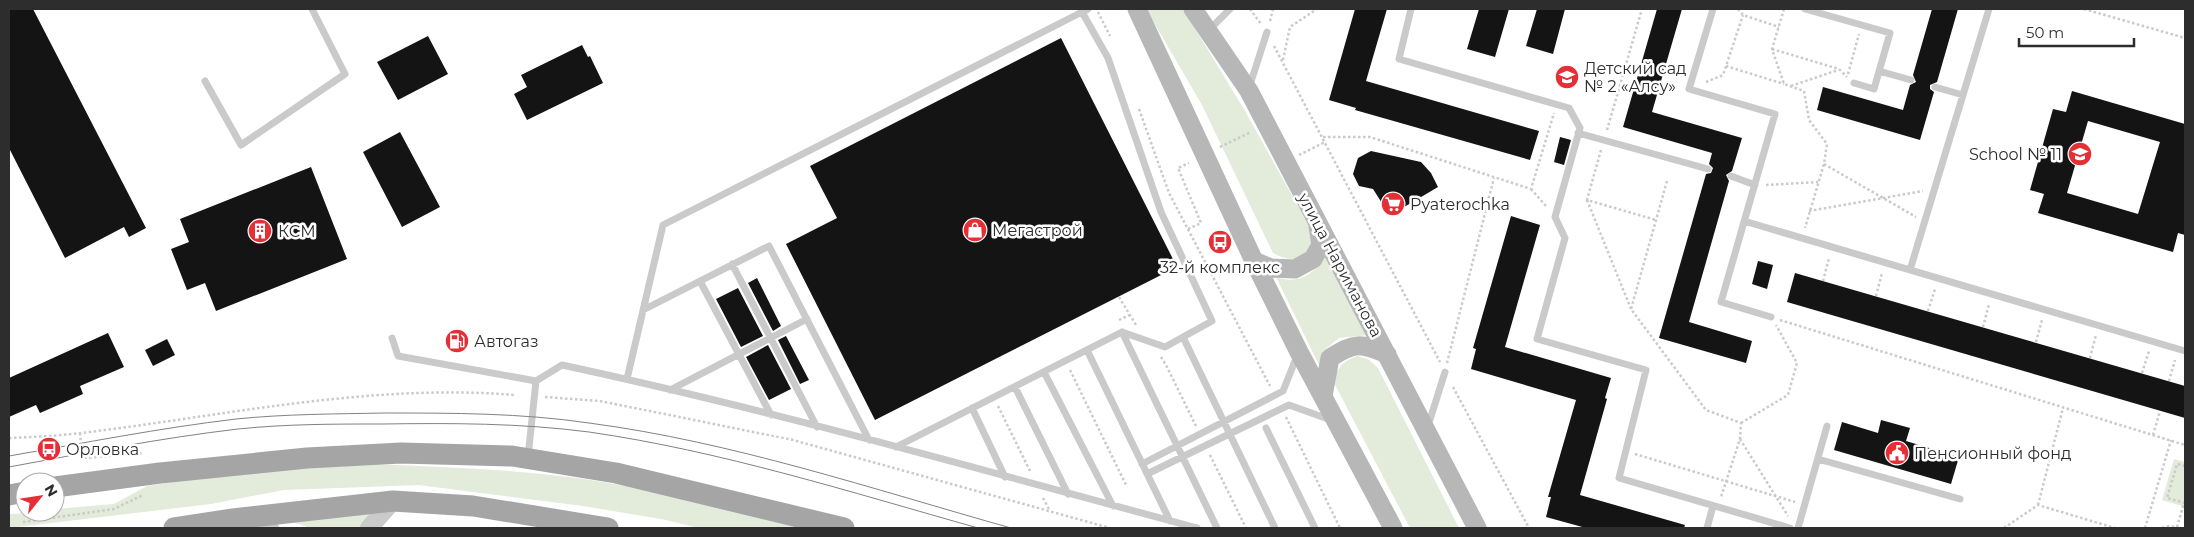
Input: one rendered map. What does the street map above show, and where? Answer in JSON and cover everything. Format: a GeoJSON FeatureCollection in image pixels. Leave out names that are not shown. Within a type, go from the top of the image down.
{"type":"FeatureCollection","features":[{"type":"Feature","properties":{"kind":"main road"},"geometry":{"type":"LineString","coordinates":[[1136,9],[1254,261],[1299,352],[1392,528]]}},
{"type":"Feature","properties":{"kind":"main road","name":"улица Нариманова"},"geometry":{"type":"LineString","coordinates":[[1192,9],[1249,91],[1477,528]]}},
{"type":"Feature","properties":{"kind":"main road"},"geometry":{"type":"LineString","coordinates":[[1254,261],[1271,268],[1295,269],[1313,259],[1321,246],[1318,222]]}},
{"type":"Feature","properties":{"kind":"main road"},"geometry":{"type":"LineString","coordinates":[[1323,396],[1330,358],[1348,346],[1366,346],[1387,354]]}},
{"type":"Feature","properties":{"kind":"main road"},"geometry":{"type":"LineString","coordinates":[[65,486],[307,458],[401,454],[490,455],[616,473],[844,528]]}},
{"type":"Feature","properties":{"kind":"main road"},"geometry":{"type":"LineString","coordinates":[[174,528],[233,519],[393,501],[473,506],[608,528]]}},
{"type":"Feature","properties":{"kind":"street"},"geometry":{"type":"LineString","coordinates":[[369,528],[393,501]]}},
{"type":"Feature","properties":{"kind":"street"},"geometry":{"type":"LineString","coordinates":[[233,519],[270,528]]}},
{"type":"Feature","properties":{"kind":"lane"},"geometry":{"type":"LineString","coordinates":[[205,81],[241,145],[345,74],[312,9]]}},
{"type":"Feature","properties":{"kind":"lane"},"geometry":{"type":"LineString","coordinates":[[1208,31],[1230,9]]}},
{"type":"Feature","properties":{"kind":"lane"},"geometry":{"type":"LineString","coordinates":[[1411,9],[1400,59],[1569,108],[1580,128],[1555,217],[1565,238],[1537,339],[1646,370],[1619,478],[1790,528]]}},
{"type":"Feature","properties":{"kind":"lane"},"geometry":{"type":"LineString","coordinates":[[1713,9],[1690,89],[1775,114],[1721,302],[1771,317]]}},
{"type":"Feature","properties":{"kind":"lane"},"geometry":{"type":"LineString","coordinates":[[1805,9],[1890,34],[1874,89],[1854,83]]}},
{"type":"Feature","properties":{"kind":"lane"},"geometry":{"type":"LineString","coordinates":[[1910,270],[1990,9]]}},
{"type":"Feature","properties":{"kind":"lane"},"geometry":{"type":"LineString","coordinates":[[627,379],[663,225],[1085,10],[1108,58],[1161,212],[1212,321],[1165,347],[1122,332],[896,447]]}},
{"type":"Feature","properties":{"kind":"lane"},"geometry":{"type":"LineString","coordinates":[[1249,91],[1267,32]]}},
{"type":"Feature","properties":{"kind":"lane"},"geometry":{"type":"LineString","coordinates":[[1880,71],[1912,80]]}},
{"type":"Feature","properties":{"kind":"lane"},"geometry":{"type":"LineString","coordinates":[[1935,87],[1963,95]]}},
{"type":"Feature","properties":{"kind":"lane"},"geometry":{"type":"LineString","coordinates":[[1578,133],[1708,169]]}},
{"type":"Feature","properties":{"kind":"lane"},"geometry":{"type":"LineString","coordinates":[[1731,176],[1754,185]]}},
{"type":"Feature","properties":{"kind":"lane"},"geometry":{"type":"LineString","coordinates":[[1744,220],[2181,350]]}},
{"type":"Feature","properties":{"kind":"lane"},"geometry":{"type":"LineString","coordinates":[[643,310],[769,246],[869,440]]}},
{"type":"Feature","properties":{"kind":"lane"},"geometry":{"type":"LineString","coordinates":[[732,264],[817,427]]}},
{"type":"Feature","properties":{"kind":"lane"},"geometry":{"type":"LineString","coordinates":[[700,281],[771,416]]}},
{"type":"Feature","properties":{"kind":"lane"},"geometry":{"type":"LineString","coordinates":[[670,390],[807,319]]}},
{"type":"Feature","properties":{"kind":"lane"},"geometry":{"type":"LineString","coordinates":[[1122,332],[1217,528]]}},
{"type":"Feature","properties":{"kind":"lane"},"geometry":{"type":"LineString","coordinates":[[1183,337],[1275,528]]}},
{"type":"Feature","properties":{"kind":"lane"},"geometry":{"type":"LineString","coordinates":[[392,338],[398,356],[536,381],[562,365],[627,379],[869,440],[1197,528]]}},
{"type":"Feature","properties":{"kind":"lane"},"geometry":{"type":"LineString","coordinates":[[1087,350],[1170,521]]}},
{"type":"Feature","properties":{"kind":"lane"},"geometry":{"type":"LineString","coordinates":[[1142,464],[1283,391],[1299,352]]}},
{"type":"Feature","properties":{"kind":"lane"},"geometry":{"type":"LineString","coordinates":[[1044,372],[1112,506]]}},
{"type":"Feature","properties":{"kind":"lane"},"geometry":{"type":"LineString","coordinates":[[1427,431],[1445,372]]}},
{"type":"Feature","properties":{"kind":"lane"},"geometry":{"type":"LineString","coordinates":[[528,459],[536,381]]}},
{"type":"Feature","properties":{"kind":"lane"},"geometry":{"type":"LineString","coordinates":[[1015,387],[1068,494]]}},
{"type":"Feature","properties":{"kind":"lane"},"geometry":{"type":"LineString","coordinates":[[1147,474],[1289,405],[1336,422]]}},
{"type":"Feature","properties":{"kind":"lane"},"geometry":{"type":"LineString","coordinates":[[972,408],[1005,477]]}},
{"type":"Feature","properties":{"kind":"lane"},"geometry":{"type":"LineString","coordinates":[[1798,528],[1827,426]]}},
{"type":"Feature","properties":{"kind":"lane"},"geometry":{"type":"LineString","coordinates":[[1266,428],[1315,528]]}},
{"type":"Feature","properties":{"kind":"lane"},"geometry":{"type":"LineString","coordinates":[[1818,459],[1960,499]]}},
{"type":"Feature","properties":{"kind":"lane"},"geometry":{"type":"LineString","coordinates":[[1707,528],[1715,506]]}},
{"type":"Feature","properties":{"kind":"path"},"geometry":{"type":"LineString","coordinates":[[1096,9],[1114,43]]}},
{"type":"Feature","properties":{"kind":"path"},"geometry":{"type":"LineString","coordinates":[[1250,9],[1267,32],[1529,528]]}},
{"type":"Feature","properties":{"kind":"path"},"geometry":{"type":"LineString","coordinates":[[1283,62],[1290,27],[1317,9]]}},
{"type":"Feature","properties":{"kind":"path"},"geometry":{"type":"LineString","coordinates":[[1738,9],[1742,15],[1779,27]]}},
{"type":"Feature","properties":{"kind":"path"},"geometry":{"type":"LineString","coordinates":[[1784,9],[1772,49],[1784,84]]}},
{"type":"Feature","properties":{"kind":"path"},"geometry":{"type":"LineString","coordinates":[[2084,9],[2185,38]]}},
{"type":"Feature","properties":{"kind":"path"},"geometry":{"type":"LineString","coordinates":[[1690,89],[1723,75],[1742,15]]}},
{"type":"Feature","properties":{"kind":"path"},"geometry":{"type":"LineString","coordinates":[[1847,76],[1862,25]]}},
{"type":"Feature","properties":{"kind":"path"},"geometry":{"type":"LineString","coordinates":[[1772,49],[1839,69],[1854,83]]}},
{"type":"Feature","properties":{"kind":"path"},"geometry":{"type":"LineString","coordinates":[[1726,66],[1804,91],[1808,120],[1827,144],[1824,164],[1802,237]]}},
{"type":"Feature","properties":{"kind":"path"},"geometry":{"type":"LineString","coordinates":[[1791,86],[1839,69]]}},
{"type":"Feature","properties":{"kind":"path"},"geometry":{"type":"LineString","coordinates":[[1531,189],[1556,104]]}},
{"type":"Feature","properties":{"kind":"path"},"geometry":{"type":"LineString","coordinates":[[1137,105],[1169,193],[1275,396]]}},
{"type":"Feature","properties":{"kind":"path"},"geometry":{"type":"LineString","coordinates":[[1213,151],[1252,131]]}},
{"type":"Feature","properties":{"kind":"path"},"geometry":{"type":"LineString","coordinates":[[1322,137],[1370,137],[1531,189],[1555,217]]}},
{"type":"Feature","properties":{"kind":"path"},"geometry":{"type":"LineString","coordinates":[[1315,147],[1325,142]]}},
{"type":"Feature","properties":{"kind":"path"},"geometry":{"type":"LineString","coordinates":[[1188,229],[1201,223],[1178,168],[1189,163]]}},
{"type":"Feature","properties":{"kind":"path"},"geometry":{"type":"LineString","coordinates":[[1824,164],[1925,222]]}},
{"type":"Feature","properties":{"kind":"path"},"geometry":{"type":"LineString","coordinates":[[1445,372],[1473,252],[1494,178]]}},
{"type":"Feature","properties":{"kind":"path"},"geometry":{"type":"LineString","coordinates":[[1631,309],[1668,181]]}},
{"type":"Feature","properties":{"kind":"path"},"geometry":{"type":"LineString","coordinates":[[1754,185],[1818,182]]}},
{"type":"Feature","properties":{"kind":"path"},"geometry":{"type":"LineString","coordinates":[[1809,211],[1880,197],[1935,190]]}},
{"type":"Feature","properties":{"kind":"path"},"geometry":{"type":"LineString","coordinates":[[1587,200],[1631,309],[1706,410],[1741,423]]}},
{"type":"Feature","properties":{"kind":"path"},"geometry":{"type":"LineString","coordinates":[[1823,281],[1832,247]]}},
{"type":"Feature","properties":{"kind":"path"},"geometry":{"type":"LineString","coordinates":[[1876,296],[1885,262]]}},
{"type":"Feature","properties":{"kind":"path"},"geometry":{"type":"LineString","coordinates":[[1928,311],[1938,278]]}},
{"type":"Feature","properties":{"kind":"path"},"geometry":{"type":"LineString","coordinates":[[1982,327],[1992,294]]}},
{"type":"Feature","properties":{"kind":"path"},"geometry":{"type":"LineString","coordinates":[[1119,296],[1129,316],[1166,365],[1201,435]]}},
{"type":"Feature","properties":{"kind":"path"},"geometry":{"type":"LineString","coordinates":[[2036,342],[2045,310]]}},
{"type":"Feature","properties":{"kind":"path"},"geometry":{"type":"LineString","coordinates":[[1741,423],[1788,395],[1796,363],[1771,317]]}},
{"type":"Feature","properties":{"kind":"path"},"geometry":{"type":"LineString","coordinates":[[1771,317],[2185,445]]}},
{"type":"Feature","properties":{"kind":"path"},"geometry":{"type":"LineString","coordinates":[[2090,358],[2099,325]]}},
{"type":"Feature","properties":{"kind":"path"},"geometry":{"type":"LineString","coordinates":[[2142,373],[2151,341]]}},
{"type":"Feature","properties":{"kind":"path"},"geometry":{"type":"LineString","coordinates":[[2169,381],[2181,350]]}},
{"type":"Feature","properties":{"kind":"path"},"geometry":{"type":"LineString","coordinates":[[1066,361],[1127,487]]}},
{"type":"Feature","properties":{"kind":"path"},"geometry":{"type":"LineString","coordinates":[[9,438],[80,433],[251,409],[333,400],[424,393],[514,395]]}},
{"type":"Feature","properties":{"kind":"path"},"geometry":{"type":"LineString","coordinates":[[543,397],[600,402],[793,440],[1110,528]]}},
{"type":"Feature","properties":{"kind":"path"},"geometry":{"type":"LineString","coordinates":[[994,398],[1050,512]]}},
{"type":"Feature","properties":{"kind":"path"},"geometry":{"type":"LineString","coordinates":[[1282,408],[1340,528]]}},
{"type":"Feature","properties":{"kind":"path"},"geometry":{"type":"LineString","coordinates":[[2004,528],[2038,505],[2063,408]]}},
{"type":"Feature","properties":{"kind":"path"},"geometry":{"type":"LineString","coordinates":[[2153,435],[2160,411]]}},
{"type":"Feature","properties":{"kind":"path"},"geometry":{"type":"LineString","coordinates":[[1715,506],[1727,480],[1740,439],[1741,423]]}},
{"type":"Feature","properties":{"kind":"path"},"geometry":{"type":"LineString","coordinates":[[80,433],[82,454],[86,458],[144,453]]}},
{"type":"Feature","properties":{"kind":"path"},"geometry":{"type":"LineString","coordinates":[[1740,439],[1791,520]]}},
{"type":"Feature","properties":{"kind":"path"},"geometry":{"type":"LineString","coordinates":[[2144,528],[2171,440]]}},
{"type":"Feature","properties":{"kind":"path"},"geometry":{"type":"LineString","coordinates":[[1205,445],[1246,528]]}},
{"type":"Feature","properties":{"kind":"path"},"geometry":{"type":"LineString","coordinates":[[1626,451],[1805,505]]}},
{"type":"Feature","properties":{"kind":"path"},"geometry":{"type":"LineString","coordinates":[[2162,528],[2169,526],[2179,528],[2185,503],[2167,498],[2177,464],[2185,466]]}},
{"type":"Feature","properties":{"kind":"path"},"geometry":{"type":"LineString","coordinates":[[65,516],[114,509],[150,491]]}},
{"type":"Feature","properties":{"kind":"path"},"geometry":{"type":"LineString","coordinates":[[2038,505],[2115,528]]}},
{"type":"Feature","properties":{"kind":"green space"},"geometry":{"type":"Polygon","coordinates":[[[1146,9],[1183,9],[1245,111],[1309,226],[1312,244],[1304,256],[1289,259],[1273,253],[1202,105],[1146,9]]]}},
{"type":"Feature","properties":{"kind":"green space"},"geometry":{"type":"Polygon","coordinates":[[[1325,257],[1369,335],[1339,338],[1322,352],[1320,367],[1276,277],[1291,280],[1304,277],[1315,269],[1325,257]]]}},
{"type":"Feature","properties":{"kind":"green space"},"geometry":{"type":"Polygon","coordinates":[[[1357,356],[1368,359],[1378,368],[1459,528],[1410,528],[1333,381],[1342,365],[1357,356]]]}},
{"type":"Feature","properties":{"kind":"green space"},"geometry":{"type":"Polygon","coordinates":[[[2174,459],[2185,462],[2185,507],[2162,500],[2174,459]]]}},
{"type":"Feature","properties":{"kind":"green space"},"geometry":{"type":"Polygon","coordinates":[[[373,464],[500,470],[552,475],[664,494],[807,528],[699,528],[661,519],[583,506],[419,485],[284,490],[211,504],[65,521],[65,508],[114,504],[147,486],[244,471],[373,464]]]}},
{"type":"Feature","properties":{"kind":"green space"},"geometry":{"type":"Polygon","coordinates":[[[370,513],[361,528],[310,528],[285,519],[370,513]]]}},
{"type":"Feature","properties":{"kind":"green space"},"geometry":{"type":"Polygon","coordinates":[[[9,514],[15,514],[15,522],[60,522],[9,528],[9,514]]]}},
{"type":"Feature","properties":{"kind":"building"},"geometry":{"type":"Polygon","coordinates":[[[9,9],[33,9],[146,228],[129,237],[124,227],[65,258],[9,148],[9,9]]]}},
{"type":"Feature","properties":{"kind":"building"},"geometry":{"type":"Polygon","coordinates":[[[1355,9],[1387,9],[1366,81],[1539,131],[1530,160],[1355,110],[1356,108],[1329,100],[1355,9]]]}},
{"type":"Feature","properties":{"kind":"building"},"geometry":{"type":"Polygon","coordinates":[[[1479,9],[1509,9],[1495,57],[1467,49],[1479,9]]]}},
{"type":"Feature","properties":{"kind":"building"},"geometry":{"type":"Polygon","coordinates":[[[1537,9],[1565,9],[1553,54],[1526,46],[1537,9]]]}},
{"type":"Feature","properties":{"kind":"building"},"geometry":{"type":"Polygon","coordinates":[[[1657,9],[1682,9],[1652,112],[1742,138],[1732,171],[1726,175],[1729,181],[1689,322],[1752,341],[1746,363],[1659,338],[1706,174],[1711,173],[1713,168],[1709,164],[1712,153],[1623,127],[1657,9]]]}},
{"type":"Feature","properties":{"kind":"building"},"geometry":{"type":"Polygon","coordinates":[[[1932,9],[1958,9],[1937,82],[1930,85],[1930,89],[1934,92],[1920,140],[1817,110],[1823,87],[1903,110],[1910,85],[1916,82],[1913,75],[1932,9]]]}},
{"type":"Feature","properties":{"kind":"building"},"geometry":{"type":"Polygon","coordinates":[[[428,36],[448,74],[398,100],[377,62],[428,36]]]}},
{"type":"Feature","properties":{"kind":"building"},"geometry":{"type":"Polygon","coordinates":[[[1061,38],[1177,267],[875,420],[786,244],[837,218],[810,166],[1061,38]]]}},
{"type":"Feature","properties":{"kind":"building"},"geometry":{"type":"Polygon","coordinates":[[[582,45],[588,57],[590,56],[603,83],[527,120],[514,94],[527,87],[521,75],[582,45]]]}},
{"type":"Feature","properties":{"kind":"building"},"geometry":{"type":"Polygon","coordinates":[[[2072,91],[2185,124],[2185,235],[2178,233],[2173,252],[2038,213],[2044,194],[2030,190],[2053,109],[2066,112],[2072,91]],[[2088,121],[2067,193],[2138,214],[2160,142],[2088,121]]]}},
{"type":"Feature","properties":{"kind":"building"},"geometry":{"type":"Polygon","coordinates":[[[400,132],[440,207],[402,227],[363,152],[400,132]]]}},
{"type":"Feature","properties":{"kind":"building"},"geometry":{"type":"Polygon","coordinates":[[[1560,137],[1571,140],[1564,165],[1554,162],[1560,137]]]}},
{"type":"Feature","properties":{"kind":"building"},"geometry":{"type":"Polygon","coordinates":[[[1371,151],[1421,162],[1431,173],[1438,187],[1394,213],[1387,211],[1373,189],[1359,186],[1353,174],[1358,158],[1371,151]]]}},
{"type":"Feature","properties":{"kind":"building","name":"КСМ"},"geometry":{"type":"Polygon","coordinates":[[[311,167],[347,259],[216,311],[205,283],[187,290],[171,249],[189,242],[180,219],[311,167]]]}},
{"type":"Feature","properties":{"kind":"building"},"geometry":{"type":"Polygon","coordinates":[[[1511,216],[1540,225],[1505,347],[1611,378],[1605,398],[1607,399],[1580,495],[1685,525],[1684,528],[1586,528],[1546,517],[1551,497],[1548,497],[1576,400],[1471,369],[1476,349],[1473,348],[1511,216]]]}},
{"type":"Feature","properties":{"kind":"building"},"geometry":{"type":"Polygon","coordinates":[[[1758,261],[1773,265],[1767,289],[1752,284],[1758,261]]]}},
{"type":"Feature","properties":{"kind":"building"},"geometry":{"type":"Polygon","coordinates":[[[1795,273],[2185,386],[2185,418],[1787,302],[1795,273]]]}},
{"type":"Feature","properties":{"kind":"building"},"geometry":{"type":"Polygon","coordinates":[[[757,278],[781,326],[773,331],[748,283],[757,278]]]}},
{"type":"Feature","properties":{"kind":"building"},"geometry":{"type":"Polygon","coordinates":[[[738,288],[763,336],[741,347],[716,299],[738,288]]]}},
{"type":"Feature","properties":{"kind":"building"},"geometry":{"type":"Polygon","coordinates":[[[108,333],[124,367],[80,386],[83,394],[40,413],[36,405],[9,417],[9,378],[108,333]]]}},
{"type":"Feature","properties":{"kind":"building"},"geometry":{"type":"Polygon","coordinates":[[[786,336],[809,380],[800,384],[778,340],[786,336]]]}},
{"type":"Feature","properties":{"kind":"building"},"geometry":{"type":"Polygon","coordinates":[[[167,339],[175,355],[153,366],[145,350],[167,339]]]}},
{"type":"Feature","properties":{"kind":"building"},"geometry":{"type":"Polygon","coordinates":[[[768,345],[791,389],[769,400],[746,357],[768,345]]]}},
{"type":"Feature","properties":{"kind":"building","name":"Пенсионный фонд"},"geometry":{"type":"Polygon","coordinates":[[[1881,420],[1910,428],[1906,441],[1959,457],[1951,484],[1834,450],[1842,422],[1878,433],[1881,420]]]}},
{"type":"Feature","properties":{"kind":"tram line"},"geometry":{"type":"LineString","coordinates":[[9,456],[122,436],[254,417],[385,413],[512,415],[643,431],[749,454],[1011,528]]}},
{"type":"Feature","properties":{"kind":"tram line"},"geometry":{"type":"LineString","coordinates":[[9,467],[152,441],[256,427],[434,424],[486,424],[537,427],[589,432],[638,440],[736,461],[978,528]]}},
{"type":"Feature","properties":{"kind":"place","name":"Детский сад № 2 «Алсу»"},"geometry":{"type":"Point","coordinates":[1567,77]}},
{"type":"Feature","properties":{"kind":"place","name":"School № 11"},"geometry":{"type":"Point","coordinates":[2080,154]}},
{"type":"Feature","properties":{"kind":"place","name":"Pyaterochka"},"geometry":{"type":"Point","coordinates":[1393,204]}},
{"type":"Feature","properties":{"kind":"place","name":"Мегастрой"},"geometry":{"type":"Point","coordinates":[975,230]}},
{"type":"Feature","properties":{"kind":"place","name":"КСМ"},"geometry":{"type":"Point","coordinates":[260,231]}},
{"type":"Feature","properties":{"kind":"place","name":"32-й комплекс"},"geometry":{"type":"Point","coordinates":[1220,242]}},
{"type":"Feature","properties":{"kind":"place","name":"Автогаз"},"geometry":{"type":"Point","coordinates":[457,341]}},
{"type":"Feature","properties":{"kind":"place","name":"Орловка"},"geometry":{"type":"Point","coordinates":[49,449]}},
{"type":"Feature","properties":{"kind":"place","name":"Пенсионный фонд"},"geometry":{"type":"Point","coordinates":[1897,453]}}]}
